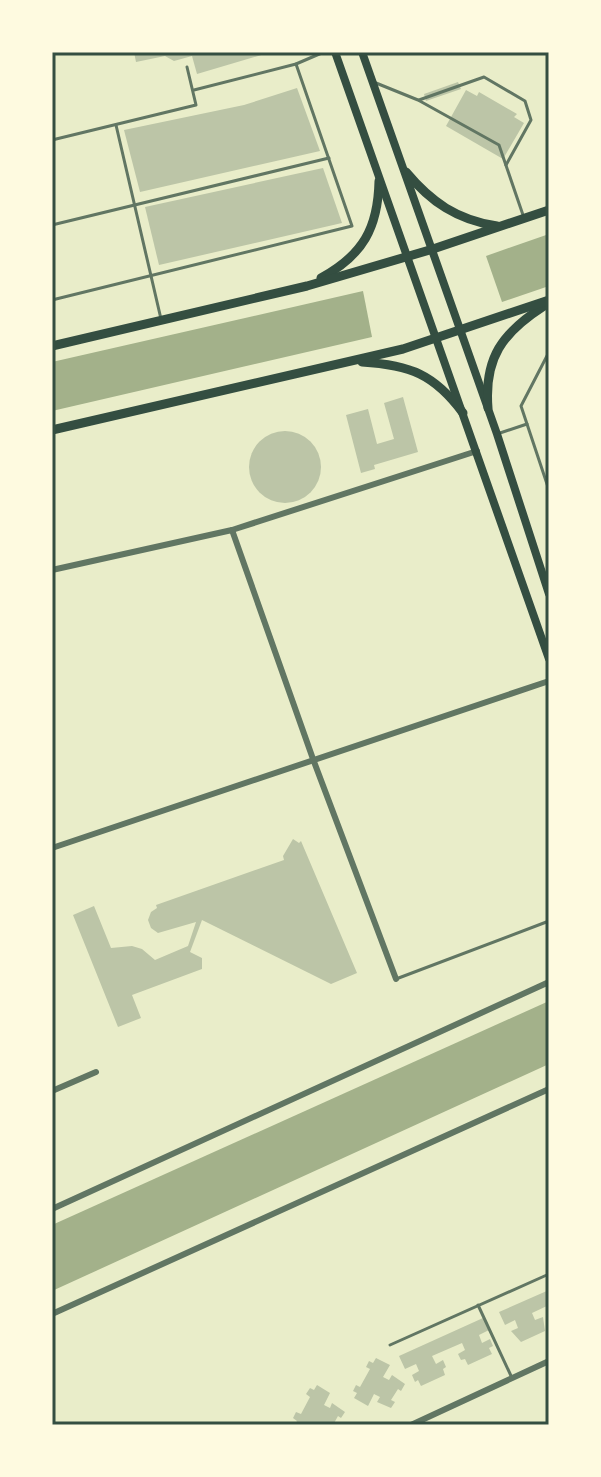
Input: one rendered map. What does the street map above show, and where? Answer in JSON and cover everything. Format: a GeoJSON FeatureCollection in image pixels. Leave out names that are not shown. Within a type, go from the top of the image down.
{"type":"FeatureCollection","features":[{"type":"Feature","properties":{"kind":"main road"},"geometry":{"type":"LineString","coordinates":[[335,52],[549,659]]}},
{"type":"Feature","properties":{"kind":"main road"},"geometry":{"type":"LineString","coordinates":[[362,52],[546,576],[549,594]]}},
{"type":"Feature","properties":{"kind":"main road"},"geometry":{"type":"LineString","coordinates":[[406,172],[431,200],[446,210],[479,223],[500,226]]}},
{"type":"Feature","properties":{"kind":"main road"},"geometry":{"type":"LineString","coordinates":[[307,286],[333,272],[359,248],[376,215],[379,181]]}},
{"type":"Feature","properties":{"kind":"main road"},"geometry":{"type":"LineString","coordinates":[[52,346],[307,286],[433,249],[549,210]]}},
{"type":"Feature","properties":{"kind":"main road"},"geometry":{"type":"LineString","coordinates":[[52,430],[351,361],[435,339],[549,302]]}},
{"type":"Feature","properties":{"kind":"main road"},"geometry":{"type":"LineString","coordinates":[[488,408],[488,377],[503,340],[549,302]]}},
{"type":"Feature","properties":{"kind":"main road"},"geometry":{"type":"LineString","coordinates":[[351,361],[393,365],[420,373],[440,386],[463,413]]}},
{"type":"Feature","properties":{"kind":"street"},"geometry":{"type":"LineString","coordinates":[[52,570],[232,530],[477,451]]}},
{"type":"Feature","properties":{"kind":"street"},"geometry":{"type":"LineString","coordinates":[[232,530],[313,759],[396,979]]}},
{"type":"Feature","properties":{"kind":"street"},"geometry":{"type":"LineString","coordinates":[[52,848],[549,681]]}},
{"type":"Feature","properties":{"kind":"street"},"geometry":{"type":"LineString","coordinates":[[52,1209],[549,982]]}},
{"type":"Feature","properties":{"kind":"street"},"geometry":{"type":"LineString","coordinates":[[52,1091],[96,1072]]}},
{"type":"Feature","properties":{"kind":"street"},"geometry":{"type":"LineString","coordinates":[[52,1314],[549,1089]]}},
{"type":"Feature","properties":{"kind":"street"},"geometry":{"type":"LineString","coordinates":[[411,1425],[549,1361]]}},
{"type":"Feature","properties":{"kind":"lane"},"geometry":{"type":"LineString","coordinates":[[192,90],[296,64],[324,52]]}},
{"type":"Feature","properties":{"kind":"lane"},"geometry":{"type":"LineString","coordinates":[[52,300],[352,226],[296,64]]}},
{"type":"Feature","properties":{"kind":"lane"},"geometry":{"type":"LineString","coordinates":[[52,140],[196,105],[187,67]]}},
{"type":"Feature","properties":{"kind":"lane"},"geometry":{"type":"LineString","coordinates":[[418,100],[484,77],[525,101],[531,120],[506,165]]}},
{"type":"Feature","properties":{"kind":"lane"},"geometry":{"type":"LineString","coordinates":[[373,82],[418,100],[499,145],[525,219]]}},
{"type":"Feature","properties":{"kind":"lane"},"geometry":{"type":"LineString","coordinates":[[116,125],[162,320]]}},
{"type":"Feature","properties":{"kind":"lane"},"geometry":{"type":"LineString","coordinates":[[52,225],[329,158]]}},
{"type":"Feature","properties":{"kind":"lane"},"geometry":{"type":"LineString","coordinates":[[549,352],[521,406],[549,490]]}},
{"type":"Feature","properties":{"kind":"lane"},"geometry":{"type":"LineString","coordinates":[[497,434],[527,424]]}},
{"type":"Feature","properties":{"kind":"lane"},"geometry":{"type":"LineString","coordinates":[[396,979],[549,921]]}},
{"type":"Feature","properties":{"kind":"lane"},"geometry":{"type":"LineString","coordinates":[[390,1345],[549,1274]]}},
{"type":"Feature","properties":{"kind":"lane"},"geometry":{"type":"LineString","coordinates":[[478,1305],[512,1378]]}},
{"type":"Feature","properties":{"kind":"shaded area"},"geometry":{"type":"Polygon","coordinates":[[[549,234],[549,286],[502,302],[486,256],[549,234]]]}},
{"type":"Feature","properties":{"kind":"shaded area"},"geometry":{"type":"Polygon","coordinates":[[[363,291],[372,337],[52,411],[52,362],[363,291]]]}},
{"type":"Feature","properties":{"kind":"shaded area"},"geometry":{"type":"Polygon","coordinates":[[[549,1001],[549,1064],[52,1291],[52,1225],[549,1001]]]}},
{"type":"Feature","properties":{"kind":"building"},"geometry":{"type":"Polygon","coordinates":[[[134,52],[268,53],[197,74],[192,56],[174,61],[165,56],[136,62],[134,52]]]}},
{"type":"Feature","properties":{"kind":"building"},"geometry":{"type":"Polygon","coordinates":[[[458,82],[461,89],[426,101],[424,94],[458,82]]]}},
{"type":"Feature","properties":{"kind":"building"},"geometry":{"type":"Polygon","coordinates":[[[297,88],[320,151],[140,192],[124,130],[244,105],[297,88]]]}},
{"type":"Feature","properties":{"kind":"building"},"geometry":{"type":"Polygon","coordinates":[[[466,90],[477,96],[479,92],[517,114],[514,117],[524,123],[503,159],[446,126],[466,90]]]}},
{"type":"Feature","properties":{"kind":"building"},"geometry":{"type":"Polygon","coordinates":[[[323,168],[342,223],[159,265],[145,207],[323,168]]]}},
{"type":"Feature","properties":{"kind":"building"},"geometry":{"type":"Polygon","coordinates":[[[403,397],[418,452],[374,465],[375,469],[361,473],[346,415],[368,409],[377,444],[394,439],[384,403],[403,397]]]}},
{"type":"Feature","properties":{"kind":"building"},"geometry":{"type":"Polygon","coordinates":[[[292,431],[311,441],[319,453],[319,481],[311,493],[299,501],[278,503],[259,493],[251,481],[249,460],[259,441],[271,433],[292,431]]]}},
{"type":"Feature","properties":{"kind":"building"},"geometry":{"type":"Polygon","coordinates":[[[293,839],[299,843],[301,841],[357,973],[331,984],[202,920],[190,952],[202,958],[202,969],[132,995],[141,1018],[118,1027],[73,915],[94,906],[111,948],[132,946],[142,949],[155,960],[188,946],[196,922],[158,933],[151,928],[148,920],[156,905],[284,860],[283,856],[293,839]]]}},
{"type":"Feature","properties":{"kind":"building"},"geometry":{"type":"Polygon","coordinates":[[[549,1290],[549,1305],[532,1313],[535,1320],[543,1317],[545,1331],[521,1342],[511,1331],[518,1328],[515,1320],[505,1325],[499,1312],[549,1290]]]}},
{"type":"Feature","properties":{"kind":"building"},"geometry":{"type":"Polygon","coordinates":[[[483,1318],[489,1330],[479,1335],[482,1343],[490,1339],[492,1354],[468,1365],[458,1354],[465,1350],[462,1343],[432,1356],[436,1364],[443,1360],[445,1375],[421,1386],[418,1380],[415,1382],[412,1375],[419,1371],[416,1364],[405,1369],[399,1356],[483,1318]]]}},
{"type":"Feature","properties":{"kind":"building"},"geometry":{"type":"Polygon","coordinates":[[[376,1358],[390,1365],[383,1377],[389,1380],[392,1375],[405,1384],[391,1400],[395,1402],[391,1408],[377,1402],[380,1397],[374,1394],[368,1406],[354,1398],[356,1385],[360,1387],[370,1369],[366,1367],[369,1361],[373,1363],[376,1358]]]}},
{"type":"Feature","properties":{"kind":"building"},"geometry":{"type":"Polygon","coordinates":[[[317,1385],[330,1393],[324,1405],[330,1408],[332,1403],[345,1412],[341,1418],[338,1416],[333,1425],[315,1422],[313,1425],[295,1425],[297,1421],[293,1418],[296,1412],[301,1414],[310,1397],[306,1394],[317,1385]]]}}]}
